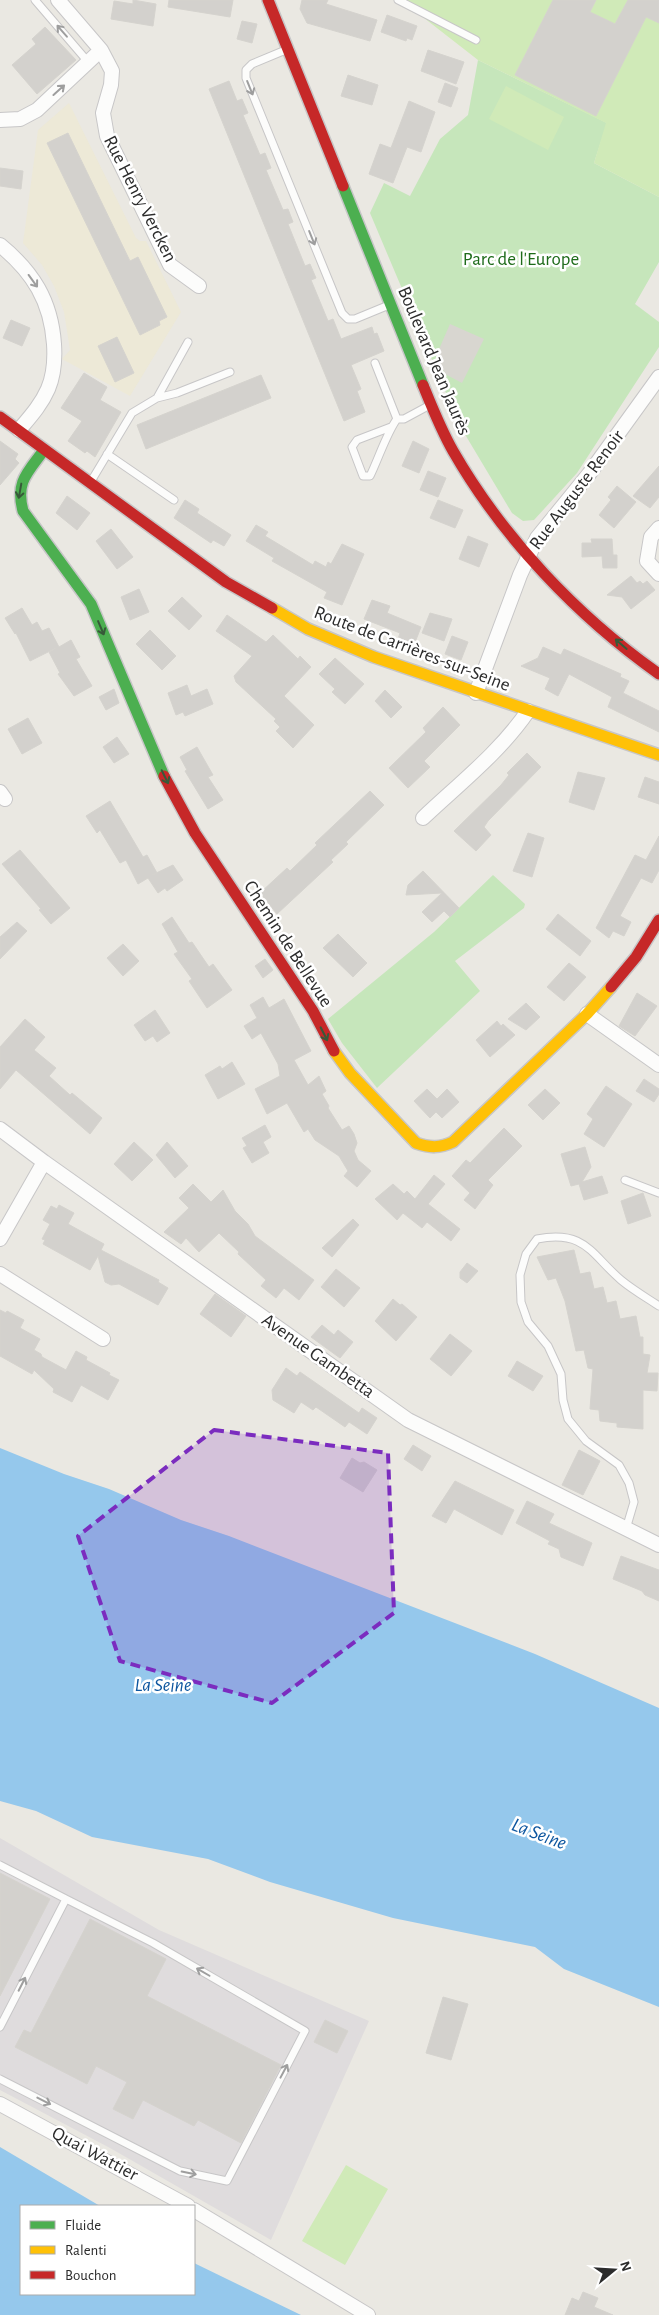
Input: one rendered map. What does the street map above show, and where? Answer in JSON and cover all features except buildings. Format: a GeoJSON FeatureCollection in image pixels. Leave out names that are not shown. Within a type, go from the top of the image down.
{"type":"FeatureCollection","features":[{"type":"Feature","properties":{"kind":"street","name":"Boulevard Jean Jaurès"},"geometry":{"type":"LineString","coordinates":[[268,0],[391,305],[455,454],[494,513],[527,557],[574,603],[642,663],[659,674]]}},
{"type":"Feature","properties":{"kind":"street","name":"Rue Henry Vercken"},"geometry":{"type":"LineString","coordinates":[[62,1],[101,50],[112,71],[112,85],[103,113],[107,136],[170,265],[199,286]]}},
{"type":"Feature","properties":{"kind":"street"},"geometry":{"type":"LineString","coordinates":[[0,120],[20,118],[37,110],[101,50]]}},
{"type":"Feature","properties":{"kind":"street"},"geometry":{"type":"LineString","coordinates":[[0,246],[17,259],[41,291],[52,321],[54,355],[52,374],[38,407],[19,430]]}},
{"type":"Feature","properties":{"kind":"street","name":"Rue Auguste Renoir"},"geometry":{"type":"LineString","coordinates":[[476,693],[527,557],[537,538],[589,474],[659,377]]}},
{"type":"Feature","properties":{"kind":"street","name":"Route de Carrières-sur-Seine"},"geometry":{"type":"LineString","coordinates":[[0,416],[226,582],[266,607],[308,629],[374,657],[659,756]]}},
{"type":"Feature","properties":{"kind":"street","name":"Chemin de Bellevue"},"geometry":{"type":"LineString","coordinates":[[44,450],[18,488],[18,499],[23,512],[90,604],[158,764],[195,833],[313,1011],[328,1042],[350,1073],[416,1143],[428,1148],[440,1148],[453,1142],[587,1014],[636,957],[659,920]]}},
{"type":"Feature","properties":{"kind":"street"},"geometry":{"type":"LineString","coordinates":[[659,528],[650,537],[647,561],[659,574]]}},
{"type":"Feature","properties":{"kind":"street"},"geometry":{"type":"LineString","coordinates":[[423,818],[496,748],[516,727],[528,710]]}},
{"type":"Feature","properties":{"kind":"street"},"geometry":{"type":"LineString","coordinates":[[587,1014],[659,1065]]}},
{"type":"Feature","properties":{"kind":"street","name":"Avenue Gambetta"},"geometry":{"type":"LineString","coordinates":[[0,1129],[408,1420],[659,1545]]}},
{"type":"Feature","properties":{"kind":"street"},"geometry":{"type":"LineString","coordinates":[[0,1238],[44,1162]]}},
{"type":"Feature","properties":{"kind":"street"},"geometry":{"type":"LineString","coordinates":[[0,1274],[103,1340]]}},
{"type":"Feature","properties":{"kind":"street","name":"Quai Wattier"},"geometry":{"type":"LineString","coordinates":[[0,2104],[186,2205]]}},
{"type":"Feature","properties":{"kind":"street"},"geometry":{"type":"LineString","coordinates":[[195,2211],[368,2315]]}},
{"type":"Feature","properties":{"kind":"lane"},"geometry":{"type":"LineString","coordinates":[[35,0],[89,63]]}},
{"type":"Feature","properties":{"kind":"lane"},"geometry":{"type":"LineString","coordinates":[[398,0],[476,40]]}},
{"type":"Feature","properties":{"kind":"lane"},"geometry":{"type":"LineString","coordinates":[[288,49],[252,64],[246,70],[246,78],[342,313],[348,319],[356,319],[391,305]]}},
{"type":"Feature","properties":{"kind":"lane"},"geometry":{"type":"LineString","coordinates":[[157,398],[188,342]]}},
{"type":"Feature","properties":{"kind":"lane"},"geometry":{"type":"LineString","coordinates":[[375,363],[397,419]]}},
{"type":"Feature","properties":{"kind":"lane"},"geometry":{"type":"LineString","coordinates":[[90,483],[132,413],[157,398],[177,393],[230,372]]}},
{"type":"Feature","properties":{"kind":"lane"},"geometry":{"type":"LineString","coordinates":[[397,419],[404,419],[432,404]]}},
{"type":"Feature","properties":{"kind":"lane"},"geometry":{"type":"LineString","coordinates":[[391,428],[356,440],[352,447],[363,476],[370,476],[391,428],[397,419]]}},
{"type":"Feature","properties":{"kind":"lane"},"geometry":{"type":"LineString","coordinates":[[108,454],[174,500]]}},
{"type":"Feature","properties":{"kind":"lane"},"geometry":{"type":"LineString","coordinates":[[625,1180],[659,1193]]}},
{"type":"Feature","properties":{"kind":"lane"},"geometry":{"type":"LineString","coordinates":[[626,1529],[634,1502],[629,1483],[619,1465],[586,1441],[568,1419],[563,1400],[561,1374],[548,1346],[528,1322],[521,1302],[520,1275],[526,1254],[537,1239],[552,1236],[571,1238],[590,1248],[621,1280],[659,1306]]}},
{"type":"Feature","properties":{"kind":"lane"},"geometry":{"type":"LineString","coordinates":[[0,1865],[153,1943],[305,2031],[227,2181],[180,2171],[0,2079]]}},
{"type":"Feature","properties":{"kind":"lane"},"geometry":{"type":"LineString","coordinates":[[0,2027],[66,1899]]}},
{"type":"Feature","properties":{"kind":"highlighted area"},"geometry":{"type":"Polygon","coordinates":[[[214,1430],[388,1453],[394,1613],[272,1703],[120,1661],[78,1536],[214,1430]]]}},
{"type":"Feature","properties":{"kind":"shaded area"},"geometry":{"type":"Polygon","coordinates":[[[69,103],[136,238],[140,241],[146,241],[181,312],[130,396],[62,359],[70,350],[64,312],[54,286],[42,265],[23,243],[38,130],[69,103]]]}},
{"type":"Feature","properties":{"kind":"shaded area"},"geometry":{"type":"Polygon","coordinates":[[[450,324],[484,339],[462,383],[445,374],[436,356],[450,324]]]}},
{"type":"Feature","properties":{"kind":"shaded area"},"geometry":{"type":"Polygon","coordinates":[[[0,1838],[159,1930],[369,2021],[271,2240],[110,2148],[0,2090],[0,1838]]]}},
{"type":"Feature","properties":{"kind":"green space"},"geometry":{"type":"Polygon","coordinates":[[[401,0],[659,0],[659,197],[594,163],[606,123],[478,60],[401,0]]]}},
{"type":"Feature","properties":{"kind":"green space","name":"Parc de l'Europe"},"geometry":{"type":"Polygon","coordinates":[[[478,60],[607,123],[594,163],[659,197],[659,262],[635,304],[659,322],[659,347],[577,473],[534,520],[523,521],[512,513],[460,426],[370,213],[384,183],[410,196],[440,139],[468,115],[478,60]]]}},
{"type":"Feature","properties":{"kind":"green space"},"geometry":{"type":"Polygon","coordinates":[[[506,86],[564,117],[548,150],[489,119],[506,86]]]}},
{"type":"Feature","properties":{"kind":"green space"},"geometry":{"type":"Polygon","coordinates":[[[493,875],[525,904],[524,908],[455,961],[480,991],[377,1088],[342,1043],[328,1019],[434,932],[493,875]]]}},
{"type":"Feature","properties":{"kind":"green space"},"geometry":{"type":"Polygon","coordinates":[[[346,2165],[388,2189],[345,2265],[302,2241],[346,2165]]]}},
{"type":"Feature","properties":{"kind":"water","name":"La Seine"},"geometry":{"type":"Polygon","coordinates":[[[0,1448],[64,1474],[109,1489],[181,1520],[229,1536],[535,1654],[659,1708],[659,2007],[564,1969],[535,1947],[393,1918],[270,1882],[208,1859],[92,1837],[36,1811],[0,1801],[0,1448]]]}},
{"type":"Feature","properties":{"kind":"water"},"geometry":{"type":"Polygon","coordinates":[[[0,2147],[98,2205],[20,2205],[20,2295],[195,2295],[195,2263],[301,2315],[0,2315],[0,2147]]]}},
{"type":"Feature","properties":{"kind":"traffic: fast"},"geometry":{"type":"LineString","coordinates":[[343,186],[423,385]]}},
{"type":"Feature","properties":{"kind":"traffic: fast"},"geometry":{"type":"LineString","coordinates":[[44,450],[24,478],[21,492],[23,511],[91,604],[164,776]]}},
{"type":"Feature","properties":{"kind":"traffic: slow"},"geometry":{"type":"LineString","coordinates":[[272,608],[308,629],[374,657],[659,755]]}},
{"type":"Feature","properties":{"kind":"traffic: slow"},"geometry":{"type":"LineString","coordinates":[[334,1051],[350,1073],[416,1143],[426,1146],[444,1145],[453,1142],[587,1014],[611,987]]}},
{"type":"Feature","properties":{"kind":"traffic: jam"},"geometry":{"type":"LineString","coordinates":[[268,0],[343,186]]}},
{"type":"Feature","properties":{"kind":"traffic: jam"},"geometry":{"type":"LineString","coordinates":[[423,385],[453,451],[473,483],[519,544],[571,601],[599,627],[659,674]]}},
{"type":"Feature","properties":{"kind":"traffic: jam"},"geometry":{"type":"LineString","coordinates":[[0,417],[226,582],[272,608]]}},
{"type":"Feature","properties":{"kind":"traffic: jam"},"geometry":{"type":"LineString","coordinates":[[164,776],[195,833],[313,1011],[334,1051]]}},
{"type":"Feature","properties":{"kind":"traffic: jam"},"geometry":{"type":"LineString","coordinates":[[611,987],[636,957],[659,920]]}}]}
